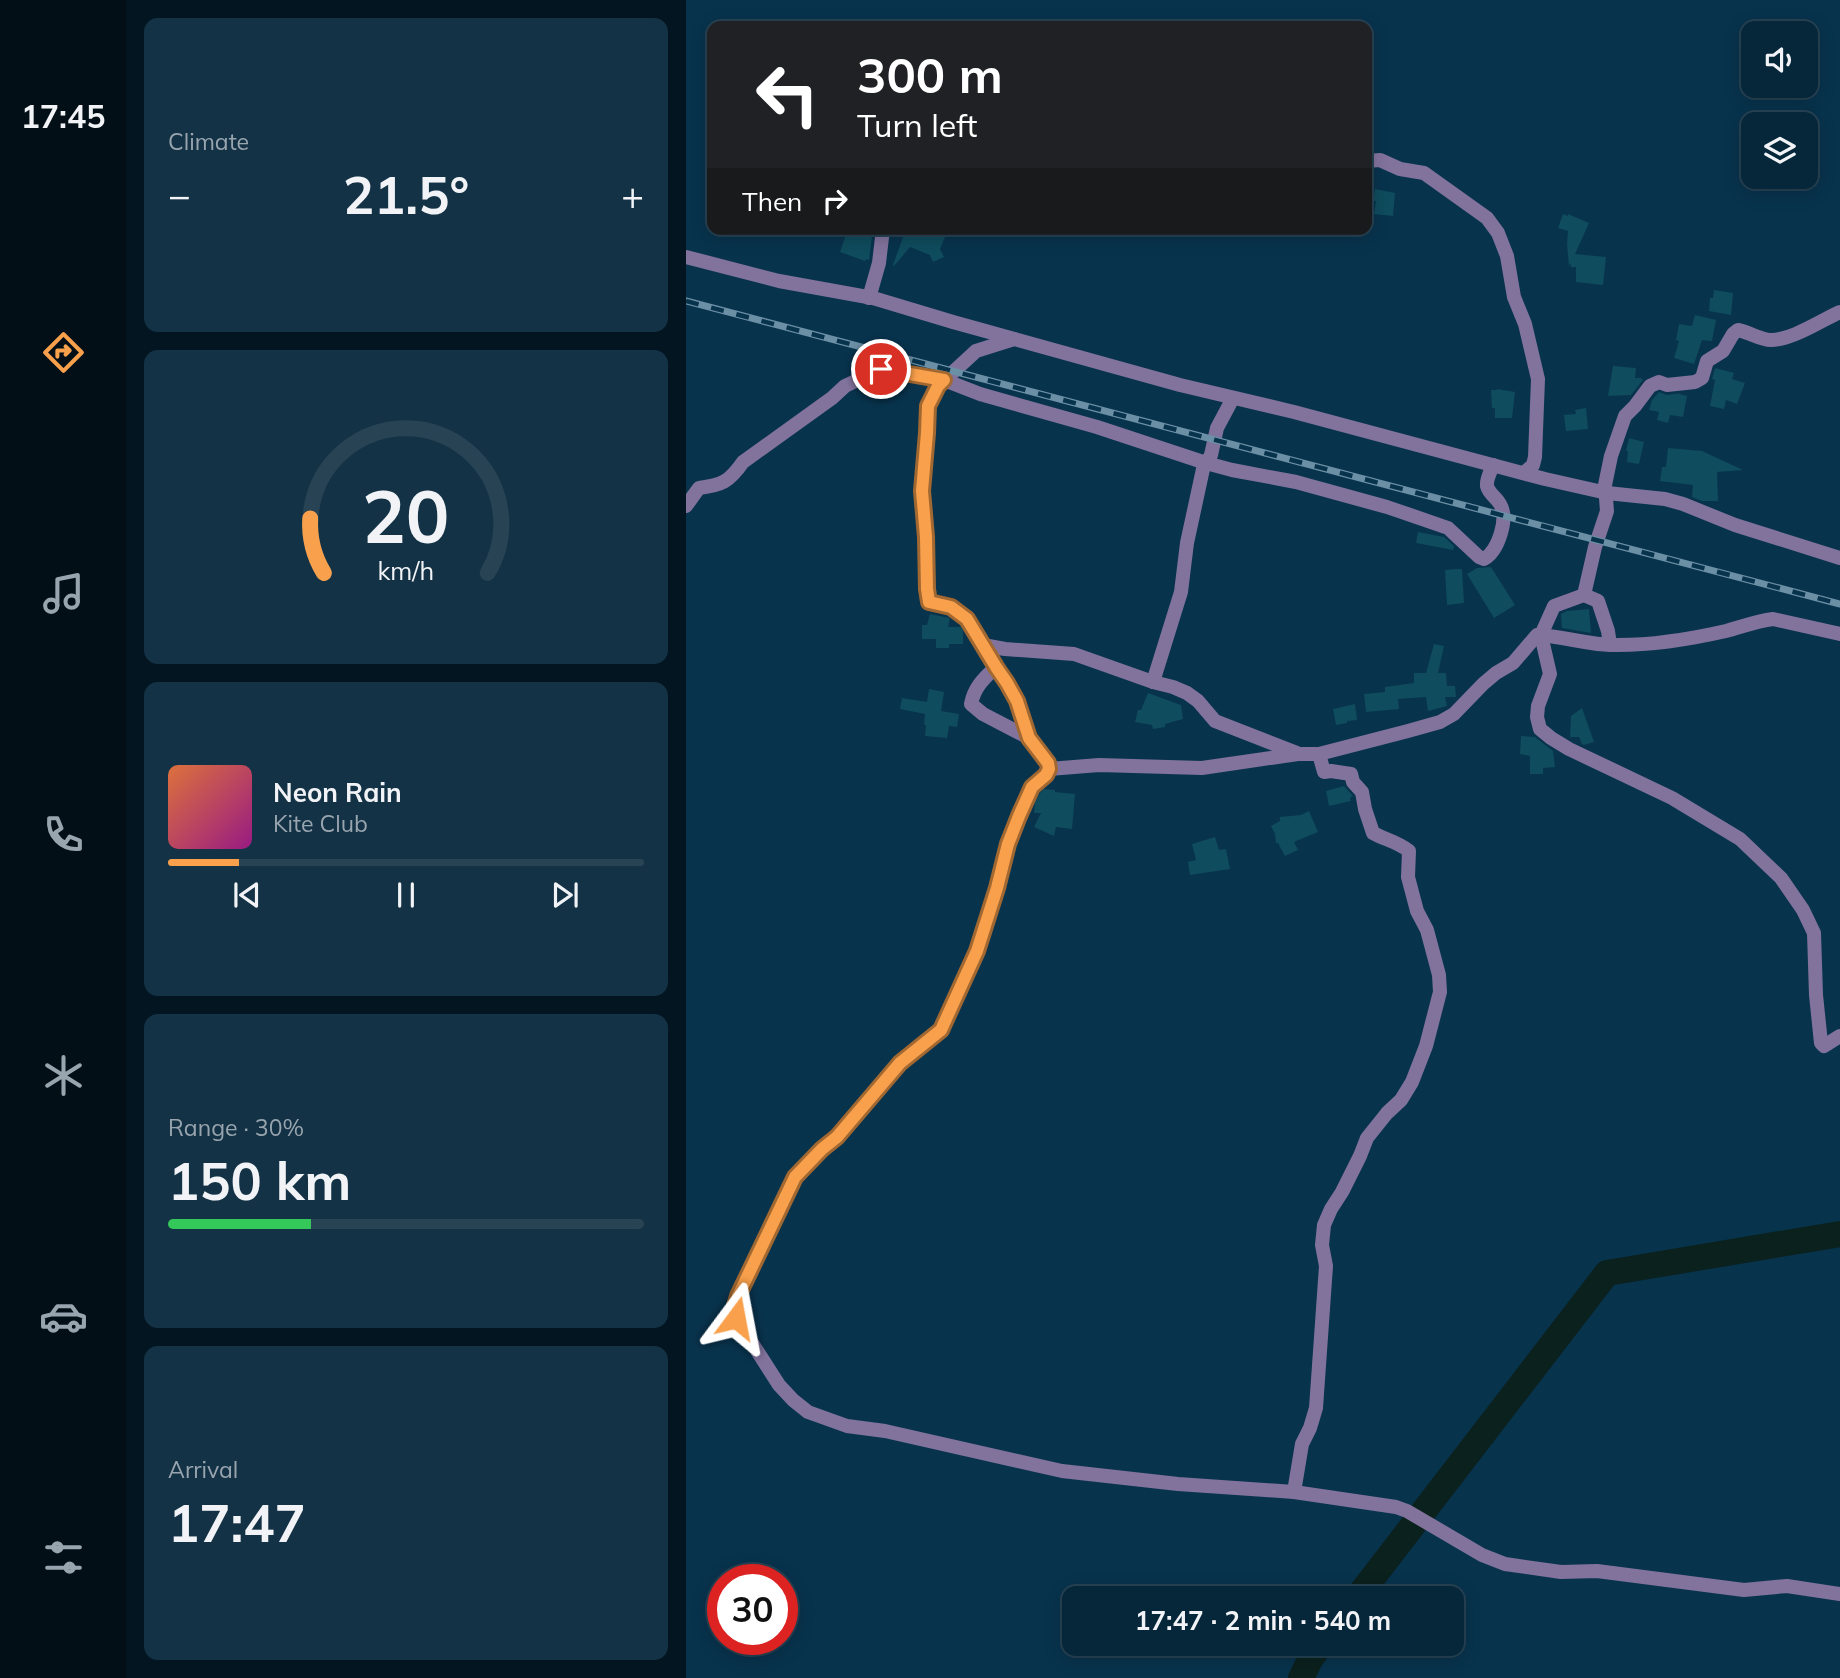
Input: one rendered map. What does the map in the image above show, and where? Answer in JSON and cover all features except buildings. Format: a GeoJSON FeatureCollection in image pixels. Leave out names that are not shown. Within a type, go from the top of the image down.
{"type":"FeatureCollection","features":[{"type":"Feature","properties":{"kind":"street"},"geometry":{"type":"LineString","coordinates":[[1372,161],[1380,160],[1400,169],[1424,173],[1487,218],[1498,233],[1507,256],[1514,297],[1525,324],[1538,379],[1535,457],[1533,464],[1524,473]]}},
{"type":"Feature","properties":{"kind":"street"},"geometry":{"type":"LineString","coordinates":[[869,298],[879,263],[882,235]]}},
{"type":"Feature","properties":{"kind":"street"},"geometry":{"type":"LineString","coordinates":[[686,257],[779,281],[869,298],[1180,385],[1524,473],[1607,493],[1683,503],[1735,525],[1840,558]]}},
{"type":"Feature","properties":{"kind":"street"},"geometry":{"type":"LineString","coordinates":[[1584,595],[1607,510],[1605,485],[1611,456],[1625,416],[1650,386],[1659,382],[1695,382],[1702,378],[1707,361],[1723,351],[1738,330],[1768,340],[1779,339],[1791,336],[1840,312]]}},
{"type":"Feature","properties":{"kind":"street"},"geometry":{"type":"LineString","coordinates":[[1014,340],[976,351],[938,386],[928,406],[922,491],[927,589],[929,602],[951,607],[967,619],[1017,701],[1029,738],[1048,763],[1049,769],[1032,787],[1019,816],[1008,844],[977,951],[941,1030],[900,1063],[837,1137],[795,1177],[738,1296],[736,1318],[779,1385],[808,1412],[847,1426],[885,1431],[1062,1471],[1178,1484],[1294,1492],[1396,1507],[1482,1555],[1505,1564],[1561,1572],[1597,1571],[1744,1590],[1787,1586],[1840,1594]]}},
{"type":"Feature","properties":{"kind":"street"},"geometry":{"type":"LineString","coordinates":[[686,506],[699,488],[726,482],[743,462],[845,386],[881,369],[944,380],[980,394],[1206,463],[1296,482],[1431,521],[1454,532],[1484,559],[1491,554],[1504,520],[1501,505],[1486,483],[1493,465]]}},
{"type":"Feature","properties":{"kind":"street"},"geometry":{"type":"LineString","coordinates":[[1153,682],[1181,592],[1187,544],[1203,469],[1212,455],[1217,428],[1233,398]]}},
{"type":"Feature","properties":{"kind":"street"},"geometry":{"type":"LineString","coordinates":[[1610,645],[1598,601],[1584,595],[1554,606],[1541,635],[1550,674],[1538,706],[1540,729],[1569,749],[1672,798],[1740,839],[1781,878],[1803,909],[1814,933],[1821,1043],[1827,1045],[1840,1035]]}},
{"type":"Feature","properties":{"kind":"street"},"geometry":{"type":"LineString","coordinates":[[1049,769],[1099,765],[1202,768],[1298,754],[1319,754],[1440,722],[1454,713],[1496,673],[1513,663],[1537,635],[1628,645],[1676,640],[1773,619],[1840,634]]}},
{"type":"Feature","properties":{"kind":"street"},"geometry":{"type":"LineString","coordinates":[[984,645],[1074,654],[1187,692],[1215,721],[1298,754]]}},
{"type":"Feature","properties":{"kind":"street"},"geometry":{"type":"LineString","coordinates":[[996,667],[973,692],[971,704],[983,714],[1029,738]]}},
{"type":"Feature","properties":{"kind":"street"},"geometry":{"type":"LineString","coordinates":[[1294,1492],[1302,1444],[1316,1408],[1326,1266],[1322,1245],[1324,1225],[1367,1138],[1401,1100],[1412,1082],[1426,1046],[1440,992],[1439,975],[1408,877],[1409,851],[1402,845],[1373,833],[1362,792],[1353,782],[1351,774],[1324,772],[1319,754]]}},
{"type":"Feature","properties":{"kind":"waterway"},"geometry":{"type":"LineString","coordinates":[[1366,1586],[1607,1273],[1840,1234]]}},
{"type":"Feature","properties":{"kind":"waterway"},"geometry":{"type":"LineString","coordinates":[[1301,1678],[1312,1656]]}},
{"type":"Feature","properties":{"kind":"railway"},"geometry":{"type":"LineString","coordinates":[[686,301],[1840,604]]}},
{"type":"Feature","properties":{"kind":"route"},"geometry":{"type":"LineString","coordinates":[[736,1318],[738,1296],[795,1177],[837,1137],[900,1063],[941,1030],[977,951],[1008,844],[1019,816],[1032,787],[1049,769],[1048,763],[1029,738],[1017,701],[967,619],[951,607],[929,602],[922,491],[928,406],[931,397],[944,380],[881,369]]}}]}
